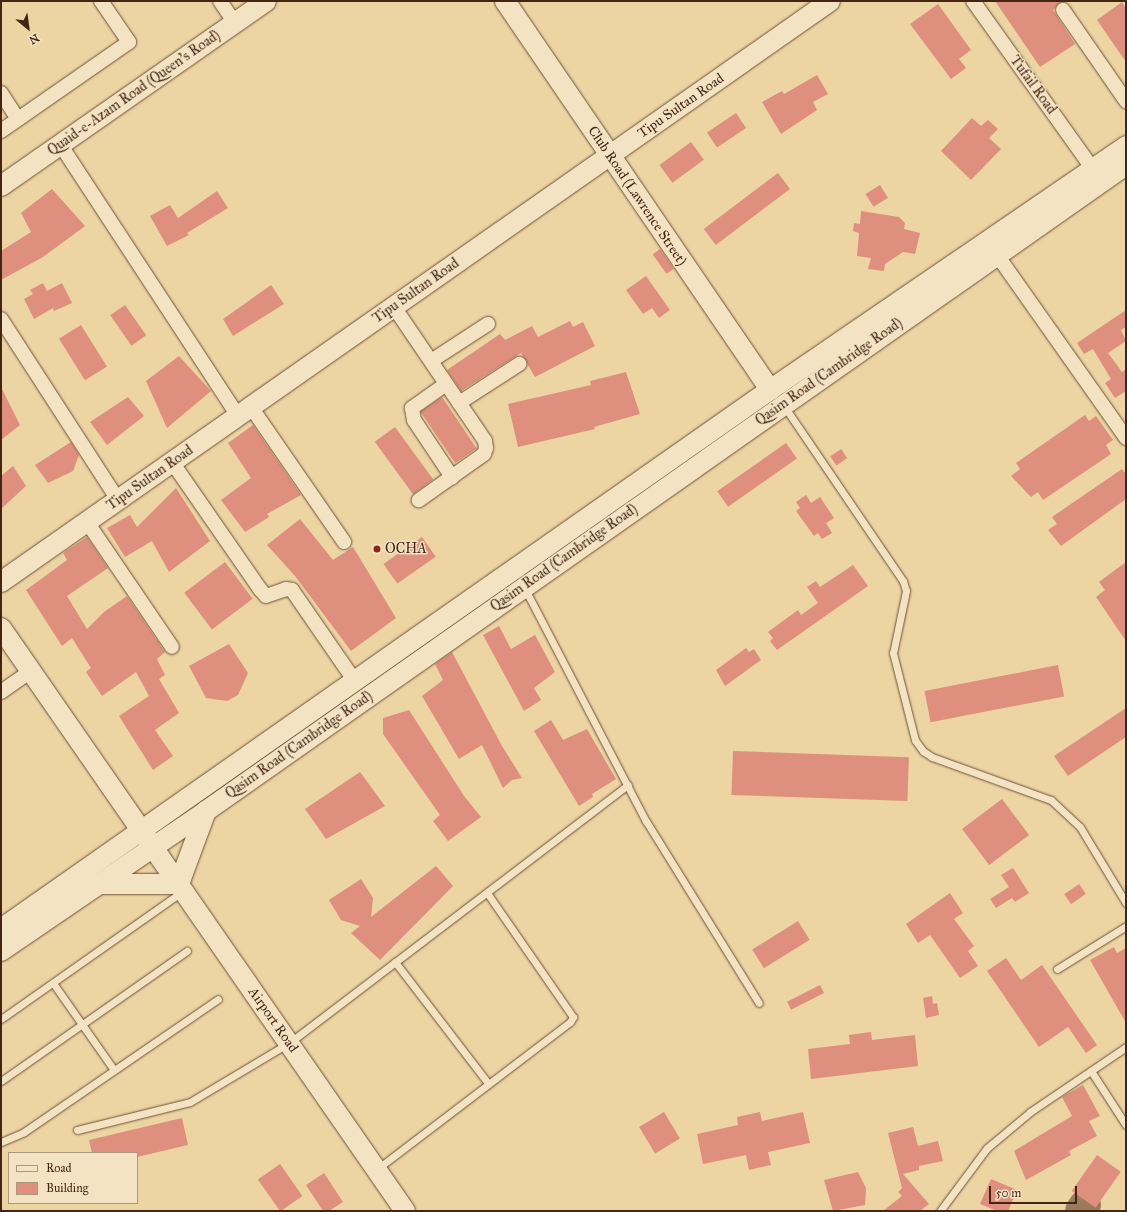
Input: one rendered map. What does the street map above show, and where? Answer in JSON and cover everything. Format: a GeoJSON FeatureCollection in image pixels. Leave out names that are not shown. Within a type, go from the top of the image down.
{"type":"FeatureCollection","features":[{"type":"Feature","properties":{"kind":"main road","name":"Quaid-e-Azam Road (Queen's Road)"},"geometry":{"type":"LineString","coordinates":[[1,186],[266,1]]}},
{"type":"Feature","properties":{"kind":"main road","name":"Club Road (Lawrence Street)"},"geometry":{"type":"LineString","coordinates":[[505,1],[776,397]]}},
{"type":"Feature","properties":{"kind":"main road","name":"Tipu Sultan Road"},"geometry":{"type":"LineString","coordinates":[[1,582],[830,1]]}},
{"type":"Feature","properties":{"kind":"main road","name":"Qasim Road (Cambridge Road)"},"geometry":{"type":"LineString","coordinates":[[1,951],[206,811],[524,587],[776,397],[1126,146]]}},
{"type":"Feature","properties":{"kind":"main road","name":"Qasim Road (Cambridge Road)"},"geometry":{"type":"LineString","coordinates":[[1,929],[354,680],[776,397],[997,255],[1126,165]]}},
{"type":"Feature","properties":{"kind":"main road","name":"Airport Road"},"geometry":{"type":"LineString","coordinates":[[1,628],[405,1211]]}},
{"type":"Feature","properties":{"kind":"main road"},"geometry":{"type":"LineString","coordinates":[[97,884],[181,887],[206,811]]}},
{"type":"Feature","properties":{"kind":"street"},"geometry":{"type":"LineString","coordinates":[[1,131],[129,42],[101,1]]}},
{"type":"Feature","properties":{"kind":"street"},"geometry":{"type":"LineString","coordinates":[[220,1],[235,23]]}},
{"type":"Feature","properties":{"kind":"street","name":"Tufail Road"},"geometry":{"type":"LineString","coordinates":[[973,1],[1093,169]]}},
{"type":"Feature","properties":{"kind":"street"},"geometry":{"type":"LineString","coordinates":[[1063,10],[1126,101]]}},
{"type":"Feature","properties":{"kind":"street"},"geometry":{"type":"LineString","coordinates":[[1,94],[18,119]]}},
{"type":"Feature","properties":{"kind":"street"},"geometry":{"type":"LineString","coordinates":[[60,144],[244,411],[344,542]]}},
{"type":"Feature","properties":{"kind":"street"},"geometry":{"type":"LineString","coordinates":[[997,255],[1126,438]]}},
{"type":"Feature","properties":{"kind":"street"},"geometry":{"type":"LineString","coordinates":[[394,307],[459,403],[486,448],[484,454],[419,500]]}},
{"type":"Feature","properties":{"kind":"street"},"geometry":{"type":"LineString","coordinates":[[1,319],[118,500]]}},
{"type":"Feature","properties":{"kind":"street"},"geometry":{"type":"LineString","coordinates":[[431,361],[488,324]]}},
{"type":"Feature","properties":{"kind":"street"},"geometry":{"type":"LineString","coordinates":[[459,403],[519,364]]}},
{"type":"Feature","properties":{"kind":"street"},"geometry":{"type":"LineString","coordinates":[[446,384],[412,408],[414,420],[452,477]]}},
{"type":"Feature","properties":{"kind":"street"},"geometry":{"type":"LineString","coordinates":[[172,462],[260,589],[266,596],[286,589],[292,590],[354,680]]}},
{"type":"Feature","properties":{"kind":"street"},"geometry":{"type":"LineString","coordinates":[[87,522],[172,647]]}},
{"type":"Feature","properties":{"kind":"street"},"geometry":{"type":"LineString","coordinates":[[1,692],[31,671]]}},
{"type":"Feature","properties":{"kind":"lane"},"geometry":{"type":"LineString","coordinates":[[776,397],[903,581],[906,591],[893,654],[914,740],[923,751],[932,757],[1051,800],[1080,827],[1126,904]]}},
{"type":"Feature","properties":{"kind":"lane"},"geometry":{"type":"LineString","coordinates":[[524,587],[646,820],[759,1003]]}},
{"type":"Feature","properties":{"kind":"lane"},"geometry":{"type":"LineString","coordinates":[[77,1130],[190,1102],[289,1043],[628,785]]}},
{"type":"Feature","properties":{"kind":"lane"},"geometry":{"type":"LineString","coordinates":[[1,1019],[53,983],[181,887]]}},
{"type":"Feature","properties":{"kind":"lane"},"geometry":{"type":"LineString","coordinates":[[376,1170],[488,1083],[570,1022],[573,1017],[487,893]]}},
{"type":"Feature","properties":{"kind":"lane"},"geometry":{"type":"LineString","coordinates":[[1057,969],[1126,926]]}},
{"type":"Feature","properties":{"kind":"lane"},"geometry":{"type":"LineString","coordinates":[[1,1081],[187,951]]}},
{"type":"Feature","properties":{"kind":"lane"},"geometry":{"type":"LineString","coordinates":[[395,962],[488,1083]]}},
{"type":"Feature","properties":{"kind":"lane"},"geometry":{"type":"LineString","coordinates":[[53,983],[114,1070]]}},
{"type":"Feature","properties":{"kind":"lane"},"geometry":{"type":"LineString","coordinates":[[1,1142],[24,1132],[218,999]]}},
{"type":"Feature","properties":{"kind":"lane"},"geometry":{"type":"LineString","coordinates":[[940,1211],[987,1148],[1030,1112],[1126,1047]]}},
{"type":"Feature","properties":{"kind":"lane"},"geometry":{"type":"LineString","coordinates":[[1091,1071],[1126,1125]]}},
{"type":"Feature","properties":{"kind":"building"},"geometry":{"type":"Polygon","coordinates":[[[995,1],[1067,1],[1059,3],[1053,10],[1075,44],[1040,67],[995,1]]]}},
{"type":"Feature","properties":{"kind":"building"},"geometry":{"type":"Polygon","coordinates":[[[1122,2],[1126,8],[1126,62],[1097,20],[1122,2]]]}},
{"type":"Feature","properties":{"kind":"building"},"geometry":{"type":"Polygon","coordinates":[[[938,4],[971,50],[959,59],[966,68],[951,79],[910,24],[938,4]]]}},
{"type":"Feature","properties":{"kind":"building"},"geometry":{"type":"Polygon","coordinates":[[[817,75],[828,94],[813,102],[817,110],[781,134],[762,102],[782,91],[784,94],[817,75]]]}},
{"type":"Feature","properties":{"kind":"building"},"geometry":{"type":"Polygon","coordinates":[[[736,113],[746,128],[717,147],[707,133],[736,113]]]}},
{"type":"Feature","properties":{"kind":"building"},"geometry":{"type":"Polygon","coordinates":[[[972,118],[981,126],[988,120],[998,129],[989,138],[1001,149],[971,180],[941,151],[972,118]]]}},
{"type":"Feature","properties":{"kind":"building"},"geometry":{"type":"Polygon","coordinates":[[[691,142],[704,160],[672,183],[659,165],[691,142]]]}},
{"type":"Feature","properties":{"kind":"building"},"geometry":{"type":"Polygon","coordinates":[[[778,173],[790,189],[716,245],[704,229],[778,173]]]}},
{"type":"Feature","properties":{"kind":"building"},"geometry":{"type":"Polygon","coordinates":[[[880,185],[888,198],[874,207],[866,194],[880,185]]]}},
{"type":"Feature","properties":{"kind":"building"},"geometry":{"type":"Polygon","coordinates":[[[52,189],[85,226],[43,257],[1,280],[1,251],[31,232],[21,213],[52,189]]]}},
{"type":"Feature","properties":{"kind":"building"},"geometry":{"type":"Polygon","coordinates":[[[217,191],[228,208],[187,233],[189,235],[167,246],[150,216],[170,205],[178,218],[217,191]]]}},
{"type":"Feature","properties":{"kind":"building"},"geometry":{"type":"Polygon","coordinates":[[[861,211],[899,217],[905,223],[904,229],[920,233],[915,254],[903,252],[885,264],[884,271],[868,269],[871,258],[857,256],[859,233],[853,231],[854,223],[860,224],[861,211]]]}},
{"type":"Feature","properties":{"kind":"building"},"geometry":{"type":"Polygon","coordinates":[[[660,249],[674,269],[666,274],[653,254],[660,249]]]}},
{"type":"Feature","properties":{"kind":"building"},"geometry":{"type":"Polygon","coordinates":[[[646,276],[670,310],[659,318],[652,308],[643,314],[626,290],[646,276]]]}},
{"type":"Feature","properties":{"kind":"building"},"geometry":{"type":"Polygon","coordinates":[[[43,283],[47,291],[62,283],[72,303],[54,311],[53,308],[34,319],[24,299],[33,294],[30,290],[43,283]]]}},
{"type":"Feature","properties":{"kind":"building"},"geometry":{"type":"Polygon","coordinates":[[[271,285],[284,304],[233,336],[223,319],[271,285]]]}},
{"type":"Feature","properties":{"kind":"building"},"geometry":{"type":"Polygon","coordinates":[[[125,305],[146,335],[131,346],[110,315],[125,305]]]}},
{"type":"Feature","properties":{"kind":"building"},"geometry":{"type":"Polygon","coordinates":[[[1126,310],[1126,327],[1121,330],[1126,341],[1108,353],[1122,372],[1126,369],[1126,391],[1115,398],[1105,383],[1111,379],[1093,349],[1084,354],[1077,343],[1126,310]]]}},
{"type":"Feature","properties":{"kind":"building"},"geometry":{"type":"Polygon","coordinates":[[[570,321],[573,327],[583,322],[595,346],[535,377],[521,353],[461,391],[447,370],[500,334],[505,340],[532,326],[538,337],[570,321]]]}},
{"type":"Feature","properties":{"kind":"building"},"geometry":{"type":"Polygon","coordinates":[[[81,325],[107,367],[85,380],[59,339],[81,325]]]}},
{"type":"Feature","properties":{"kind":"building"},"geometry":{"type":"Polygon","coordinates":[[[179,356],[211,391],[167,428],[146,381],[179,356]]]}},
{"type":"Feature","properties":{"kind":"building"},"geometry":{"type":"Polygon","coordinates":[[[626,372],[640,414],[594,427],[595,429],[518,447],[508,404],[591,385],[590,381],[626,372]]]}},
{"type":"Feature","properties":{"kind":"building"},"geometry":{"type":"Polygon","coordinates":[[[1,387],[20,425],[1,440],[1,387]]]}},
{"type":"Feature","properties":{"kind":"building"},"geometry":{"type":"Polygon","coordinates":[[[128,397],[144,416],[107,445],[90,422],[128,397]]]}},
{"type":"Feature","properties":{"kind":"building"},"geometry":{"type":"Polygon","coordinates":[[[442,397],[477,448],[455,463],[420,412],[442,397]]]}},
{"type":"Feature","properties":{"kind":"building"},"geometry":{"type":"Polygon","coordinates":[[[1085,415],[1089,421],[1096,416],[1113,440],[1106,445],[1111,454],[1043,500],[1038,492],[1031,497],[1011,476],[1020,469],[1016,463],[1085,415]]]}},
{"type":"Feature","properties":{"kind":"building"},"geometry":{"type":"Polygon","coordinates":[[[253,425],[301,495],[267,514],[269,517],[245,532],[221,500],[251,478],[228,443],[253,425]]]}},
{"type":"Feature","properties":{"kind":"building"},"geometry":{"type":"Polygon","coordinates":[[[395,427],[433,480],[413,494],[375,442],[395,427]]]}},
{"type":"Feature","properties":{"kind":"building"},"geometry":{"type":"Polygon","coordinates":[[[71,442],[79,455],[73,471],[48,483],[35,465],[71,442]]]}},
{"type":"Feature","properties":{"kind":"building"},"geometry":{"type":"Polygon","coordinates":[[[786,443],[797,459],[728,507],[717,491],[786,443]]]}},
{"type":"Feature","properties":{"kind":"building"},"geometry":{"type":"Polygon","coordinates":[[[841,449],[847,458],[836,465],[830,456],[841,449]]]}},
{"type":"Feature","properties":{"kind":"building"},"geometry":{"type":"Polygon","coordinates":[[[13,466],[26,486],[1,509],[1,476],[13,466]]]}},
{"type":"Feature","properties":{"kind":"building"},"geometry":{"type":"Polygon","coordinates":[[[1122,469],[1126,474],[1126,499],[1061,546],[1048,530],[1057,524],[1052,517],[1122,469]]]}},
{"type":"Feature","properties":{"kind":"building"},"geometry":{"type":"Polygon","coordinates":[[[176,488],[210,541],[169,572],[152,541],[125,557],[107,528],[130,515],[137,527],[176,488]]]}},
{"type":"Feature","properties":{"kind":"building"},"geometry":{"type":"Polygon","coordinates":[[[806,495],[811,503],[820,497],[834,518],[826,523],[832,533],[822,539],[818,533],[814,536],[796,511],[800,508],[796,502],[806,495]]]}},
{"type":"Feature","properties":{"kind":"building"},"geometry":{"type":"Polygon","coordinates":[[[300,519],[333,560],[353,547],[396,618],[351,651],[295,576],[267,545],[300,519]]]}},
{"type":"Feature","properties":{"kind":"building"},"geometry":{"type":"Polygon","coordinates":[[[87,537],[108,568],[67,596],[87,629],[104,612],[127,596],[165,652],[157,659],[165,675],[159,679],[179,713],[155,730],[173,756],[153,770],[119,716],[149,696],[136,672],[102,696],[86,672],[91,668],[72,638],[62,646],[26,590],[67,560],[63,553],[87,537]]]}},
{"type":"Feature","properties":{"kind":"building"},"geometry":{"type":"Polygon","coordinates":[[[422,537],[436,557],[397,584],[383,564],[422,537]]]}},
{"type":"Feature","properties":{"kind":"building"},"geometry":{"type":"Polygon","coordinates":[[[225,562],[253,599],[212,629],[184,593],[225,562]]]}},
{"type":"Feature","properties":{"kind":"building"},"geometry":{"type":"Polygon","coordinates":[[[1126,562],[1126,641],[1096,597],[1105,590],[1099,582],[1126,562]]]}},
{"type":"Feature","properties":{"kind":"building"},"geometry":{"type":"Polygon","coordinates":[[[853,565],[868,586],[777,650],[770,641],[773,638],[768,632],[798,610],[801,615],[818,603],[807,587],[816,581],[820,587],[853,565]]]}},
{"type":"Feature","properties":{"kind":"building"},"geometry":{"type":"Polygon","coordinates":[[[499,626],[511,649],[535,635],[555,672],[534,688],[541,700],[524,711],[483,635],[499,626]]]}},
{"type":"Feature","properties":{"kind":"building"},"geometry":{"type":"Polygon","coordinates":[[[229,644],[248,673],[238,695],[227,701],[206,698],[189,666],[229,644]]]}},
{"type":"Feature","properties":{"kind":"building"},"geometry":{"type":"Polygon","coordinates":[[[746,648],[749,652],[754,649],[761,660],[725,686],[716,670],[746,648]]]}},
{"type":"Feature","properties":{"kind":"building"},"geometry":{"type":"Polygon","coordinates":[[[452,652],[502,746],[522,778],[512,780],[503,788],[482,745],[459,759],[422,696],[443,680],[435,664],[452,652]]]}},
{"type":"Feature","properties":{"kind":"building"},"geometry":{"type":"Polygon","coordinates":[[[1058,665],[1064,696],[931,722],[924,691],[1058,665]]]}},
{"type":"Feature","properties":{"kind":"building"},"geometry":{"type":"Polygon","coordinates":[[[1126,708],[1126,737],[1068,776],[1054,756],[1126,708]]]}},
{"type":"Feature","properties":{"kind":"building"},"geometry":{"type":"Polygon","coordinates":[[[409,710],[464,796],[481,817],[448,841],[433,821],[440,815],[383,734],[383,718],[409,710]]]}},
{"type":"Feature","properties":{"kind":"building"},"geometry":{"type":"Polygon","coordinates":[[[551,720],[563,740],[587,729],[616,779],[592,794],[593,797],[579,806],[534,731],[551,720]]]}},
{"type":"Feature","properties":{"kind":"building"},"geometry":{"type":"Polygon","coordinates":[[[733,751],[909,757],[907,801],[731,795],[733,751]]]}},
{"type":"Feature","properties":{"kind":"building"},"geometry":{"type":"Polygon","coordinates":[[[360,772],[385,806],[326,839],[305,809],[360,772]]]}},
{"type":"Feature","properties":{"kind":"building"},"geometry":{"type":"Polygon","coordinates":[[[1002,799],[1029,835],[989,865],[962,829],[1002,799]]]}},
{"type":"Feature","properties":{"kind":"building"},"geometry":{"type":"Polygon","coordinates":[[[436,866],[453,886],[380,960],[351,933],[360,926],[341,920],[329,900],[361,879],[373,898],[371,917],[436,866]]]}},
{"type":"Feature","properties":{"kind":"building"},"geometry":{"type":"Polygon","coordinates":[[[1013,868],[1029,893],[1015,902],[1012,898],[996,908],[990,899],[1009,887],[1001,875],[1013,868]]]}},
{"type":"Feature","properties":{"kind":"building"},"geometry":{"type":"Polygon","coordinates":[[[1079,884],[1086,894],[1071,904],[1064,894],[1079,884]]]}},
{"type":"Feature","properties":{"kind":"building"},"geometry":{"type":"Polygon","coordinates":[[[950,893],[963,913],[954,919],[974,946],[968,951],[978,966],[960,978],[930,935],[918,943],[906,924],[950,893]]]}},
{"type":"Feature","properties":{"kind":"building"},"geometry":{"type":"Polygon","coordinates":[[[798,921],[810,940],[764,968],[752,950],[798,921]]]}},
{"type":"Feature","properties":{"kind":"building"},"geometry":{"type":"Polygon","coordinates":[[[1114,947],[1117,953],[1126,948],[1126,1023],[1090,960],[1114,947]]]}},
{"type":"Feature","properties":{"kind":"building"},"geometry":{"type":"Polygon","coordinates":[[[1006,958],[1021,980],[1042,965],[1097,1045],[1086,1053],[1068,1027],[1039,1047],[987,971],[1006,958]]]}},
{"type":"Feature","properties":{"kind":"building"},"geometry":{"type":"Polygon","coordinates":[[[820,985],[824,993],[791,1010],[787,1002],[820,985]]]}},
{"type":"Feature","properties":{"kind":"building"},"geometry":{"type":"Polygon","coordinates":[[[932,996],[933,1004],[937,1003],[939,1015],[926,1018],[923,998],[932,996]]]}},
{"type":"Feature","properties":{"kind":"building"},"geometry":{"type":"Polygon","coordinates":[[[871,1032],[872,1040],[915,1035],[918,1066],[811,1079],[808,1049],[850,1044],[849,1035],[871,1032]]]}},
{"type":"Feature","properties":{"kind":"building"},"geometry":{"type":"Polygon","coordinates":[[[1083,1085],[1100,1116],[1089,1121],[1097,1136],[1069,1151],[1071,1155],[1026,1180],[1014,1151],[1072,1116],[1062,1097],[1083,1085]]]}},
{"type":"Feature","properties":{"kind":"building"},"geometry":{"type":"Polygon","coordinates":[[[664,1112],[680,1139],[655,1154],[639,1127],[664,1112]]]}},
{"type":"Feature","properties":{"kind":"building"},"geometry":{"type":"Polygon","coordinates":[[[760,1112],[762,1121],[803,1112],[810,1143],[768,1152],[771,1165],[749,1170],[746,1155],[703,1164],[697,1134],[738,1125],[737,1117],[760,1112]]]}},
{"type":"Feature","properties":{"kind":"building"},"geometry":{"type":"Polygon","coordinates":[[[182,1118],[188,1145],[138,1157],[138,1152],[92,1152],[89,1140],[182,1118]]]}},
{"type":"Feature","properties":{"kind":"building"},"geometry":{"type":"Polygon","coordinates":[[[913,1127],[918,1146],[938,1141],[943,1161],[919,1166],[919,1170],[903,1174],[929,1204],[920,1211],[883,1211],[902,1196],[898,1192],[902,1188],[888,1133],[913,1127]]]}},
{"type":"Feature","properties":{"kind":"building"},"geometry":{"type":"Polygon","coordinates":[[[1097,1155],[1121,1172],[1096,1208],[1072,1191],[1097,1155]]]}},
{"type":"Feature","properties":{"kind":"building"},"geometry":{"type":"Polygon","coordinates":[[[280,1164],[302,1196],[280,1211],[258,1179],[280,1164]]]}},
{"type":"Feature","properties":{"kind":"building"},"geometry":{"type":"Polygon","coordinates":[[[858,1172],[866,1188],[865,1205],[833,1211],[824,1180],[858,1172]]]}},
{"type":"Feature","properties":{"kind":"building"},"geometry":{"type":"Polygon","coordinates":[[[324,1173],[343,1202],[329,1211],[323,1211],[306,1185],[324,1173]]]}},
{"type":"Feature","properties":{"kind":"building"},"geometry":{"type":"Polygon","coordinates":[[[991,1179],[1017,1190],[1008,1211],[997,1211],[980,1204],[991,1179]]]}},
{"type":"Feature","properties":{"kind":"taxiway"},"geometry":{"type":"LineString","coordinates":[[1081,1211],[1085,1205]]}},
{"type":"Feature","properties":{"kind":"place","name":"OCHA"},"geometry":{"type":"Point","coordinates":[377,549]}}]}
